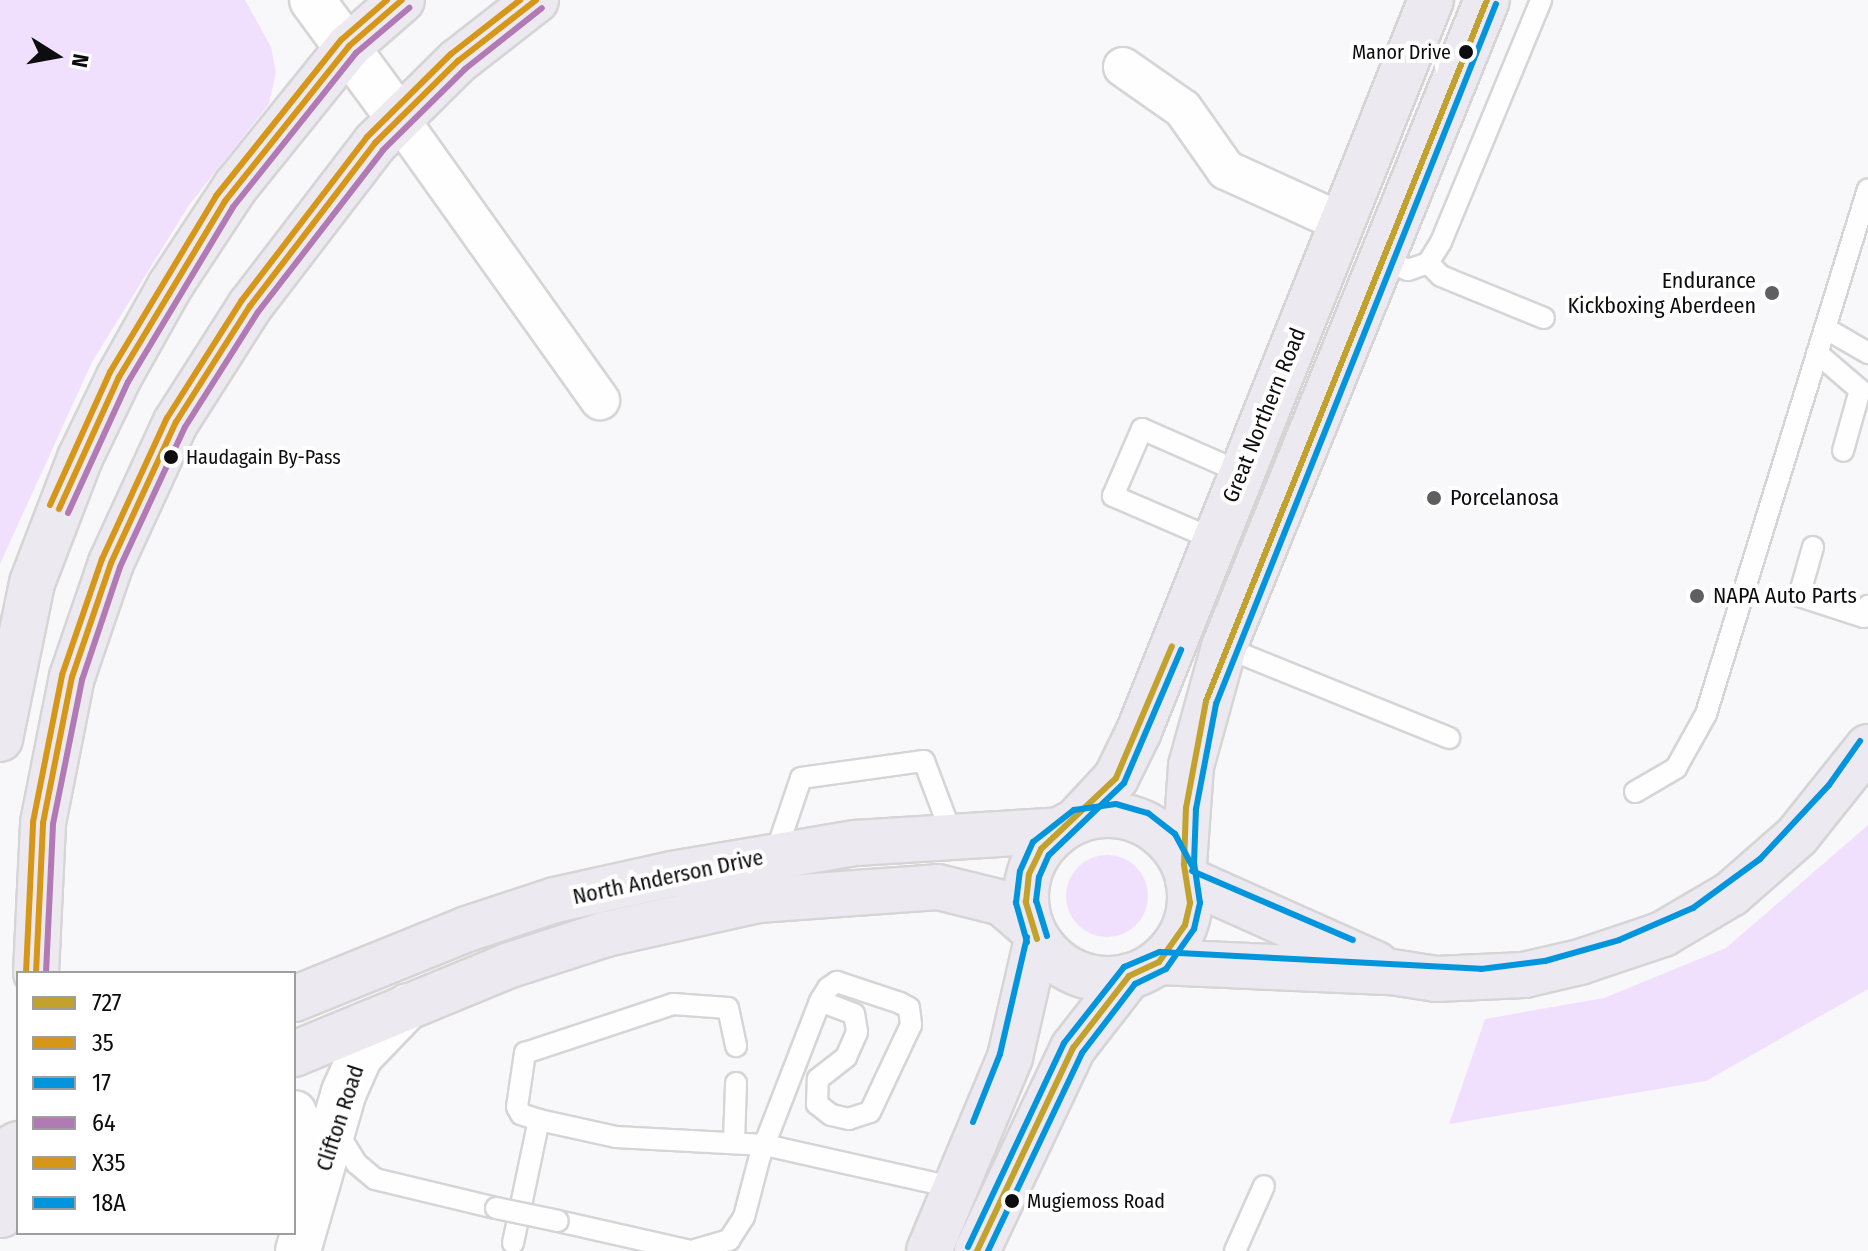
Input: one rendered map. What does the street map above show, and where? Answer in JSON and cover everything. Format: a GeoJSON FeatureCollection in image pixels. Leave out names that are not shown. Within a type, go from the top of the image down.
{"type":"FeatureCollection","features":[{"type":"Feature","properties":{"kind":"main road"},"geometry":{"type":"LineString","coordinates":[[0,739],[32,583],[80,458],[119,377],[225,201],[349,46],[402,0]]}},
{"type":"Feature","properties":{"kind":"main road"},"geometry":{"type":"LineString","coordinates":[[36,971],[38,883],[52,765],[72,677],[140,496],[176,422],[250,306],[398,117],[458,61],[536,0]]}},
{"type":"Feature","properties":{"kind":"main road","name":"Great Northern Road"},"geometry":{"type":"LineString","coordinates":[[1069,825],[1116,778],[1139,731],[1213,539],[1431,0]]}},
{"type":"Feature","properties":{"kind":"main road"},"geometry":{"type":"LineString","coordinates":[[977,1251],[1073,1048],[1185,925],[1191,766],[1224,647],[1487,0]]}},
{"type":"Feature","properties":{"kind":"main road"},"geometry":{"type":"LineString","coordinates":[[1392,972],[1186,872],[1167,840],[1144,822],[1115,814],[1069,825],[1041,849],[1029,874],[1026,902],[1035,934],[1054,959],[1077,973],[1103,979],[1144,969],[1392,972],[1436,979],[1524,975],[1622,949],[1698,917],[1767,866],[1837,791],[1868,747]]}},
{"type":"Feature","properties":{"kind":"main road","name":"North Anderson Drive"},"geometry":{"type":"LineString","coordinates":[[296,998],[467,929],[555,900],[775,855],[951,833],[1069,825]]}},
{"type":"Feature","properties":{"kind":"main road"},"geometry":{"type":"LineString","coordinates":[[38,883],[61,971]]}},
{"type":"Feature","properties":{"kind":"main road","name":"North Anderson Drive"},"geometry":{"type":"LineString","coordinates":[[296,1053],[413,1002],[606,934],[758,900],[938,887],[1002,903],[1035,934]]}},
{"type":"Feature","properties":{"kind":"main road"},"geometry":{"type":"LineString","coordinates":[[929,1251],[1000,1086],[1035,934]]}},
{"type":"Feature","properties":{"kind":"main road"},"geometry":{"type":"LineString","coordinates":[[0,1215],[16,1188]]}},
{"type":"Feature","properties":{"kind":"street"},"geometry":{"type":"LineString","coordinates":[[312,0],[349,46],[600,400]]}},
{"type":"Feature","properties":{"kind":"street"},"geometry":{"type":"LineString","coordinates":[[1123,67],[1183,109],[1226,170],[1343,223]]}},
{"type":"Feature","properties":{"kind":"street","name":"Clifton Road"},"geometry":{"type":"LineString","coordinates":[[298,1251],[360,1056],[413,1002]]}},
{"type":"Feature","properties":{"kind":"street","name":"Clifton Road"},"geometry":{"type":"LineString","coordinates":[[296,1119],[306,1147],[310,1207]]}},
{"type":"Feature","properties":{"kind":"lane"},"geometry":{"type":"LineString","coordinates":[[1381,259],[1408,270],[1428,263],[1541,0]]}},
{"type":"Feature","properties":{"kind":"lane"},"geometry":{"type":"LineString","coordinates":[[1635,792],[1676,768],[1706,714],[1868,189]]}},
{"type":"Feature","properties":{"kind":"lane"},"geometry":{"type":"LineString","coordinates":[[1428,263],[1441,276],[1544,318]]}},
{"type":"Feature","properties":{"kind":"lane"},"geometry":{"type":"LineString","coordinates":[[1825,328],[1868,353]]}},
{"type":"Feature","properties":{"kind":"lane"},"geometry":{"type":"LineString","coordinates":[[1817,353],[1860,390],[1843,451]]}},
{"type":"Feature","properties":{"kind":"lane"},"geometry":{"type":"LineString","coordinates":[[1213,539],[1113,496],[1142,429],[1240,472]]}},
{"type":"Feature","properties":{"kind":"lane"},"geometry":{"type":"LineString","coordinates":[[1813,547],[1799,596],[1864,617],[1868,606]]}},
{"type":"Feature","properties":{"kind":"lane"},"geometry":{"type":"LineString","coordinates":[[1224,647],[1449,738]]}},
{"type":"Feature","properties":{"kind":"lane"},"geometry":{"type":"LineString","coordinates":[[775,855],[801,778],[924,761],[951,833]]}},
{"type":"Feature","properties":{"kind":"lane"},"geometry":{"type":"LineString","coordinates":[[335,1129],[356,1163],[375,1179],[674,1249],[718,1246],[738,1230],[765,1145],[820,1001],[837,982],[909,1008],[911,1025],[870,1112],[849,1119],[817,1104],[818,1079],[846,1057],[857,1032],[854,1014],[820,1001]]}},
{"type":"Feature","properties":{"kind":"lane"},"geometry":{"type":"LineString","coordinates":[[736,1046],[728,1008],[673,1004],[525,1053],[517,1107],[521,1114],[539,1120],[616,1137],[765,1145],[956,1188]]}},
{"type":"Feature","properties":{"kind":"lane"},"geometry":{"type":"LineString","coordinates":[[734,1141],[736,1083]]}},
{"type":"Feature","properties":{"kind":"lane"},"geometry":{"type":"LineString","coordinates":[[513,1243],[539,1120]]}},
{"type":"Feature","properties":{"kind":"lane"},"geometry":{"type":"LineString","coordinates":[[1235,1251],[1264,1186]]}},
{"type":"Feature","properties":{"kind":"shaded area"},"geometry":{"type":"Polygon","coordinates":[[[0,0],[245,0],[271,47],[276,72],[269,104],[189,205],[92,362],[0,564],[0,0]]]}},
{"type":"Feature","properties":{"kind":"shaded area"},"geometry":{"type":"Polygon","coordinates":[[[1868,825],[1868,989],[1706,1081],[1449,1124],[1485,1019],[1604,998],[1726,948],[1868,825]]]}},
{"type":"Feature","properties":{"kind":"shaded area"},"geometry":{"type":"Polygon","coordinates":[[[1107,855],[1123,858],[1136,867],[1145,880],[1148,896],[1145,912],[1136,925],[1123,934],[1107,937],[1091,934],[1078,925],[1069,912],[1066,896],[1069,880],[1078,867],[1091,858],[1107,855]]]}},
{"type":"Feature","properties":{"kind":"transit line","name":"X35"},"geometry":{"type":"LineString","coordinates":[[50,505],[110,372],[216,196],[341,40],[387,0]]}},
{"type":"Feature","properties":{"kind":"transit line","name":"35"},"geometry":{"type":"LineString","coordinates":[[59,509],[119,377],[225,201],[349,46],[402,0]]}},
{"type":"Feature","properties":{"kind":"transit line","name":"X35"},"geometry":{"type":"LineString","coordinates":[[26,971],[33,822],[62,675],[102,559],[167,418],[242,300],[367,137],[451,54],[520,0]]}},
{"type":"Feature","properties":{"kind":"transit line","name":"35"},"geometry":{"type":"LineString","coordinates":[[36,971],[43,823],[72,677],[111,563],[176,422],[250,306],[375,143],[458,61],[536,0]]}},
{"type":"Feature","properties":{"kind":"transit line","name":"727"},"geometry":{"type":"LineString","coordinates":[[977,1251],[1073,1048],[1129,976],[1159,962],[1185,925],[1190,903],[1184,864],[1186,808],[1206,701],[1487,0]]}},
{"type":"Feature","properties":{"kind":"transit line","name":"17"},"geometry":{"type":"LineString","coordinates":[[988,1251],[1082,1053],[1135,984],[1166,969],[1194,929],[1200,903],[1194,863],[1196,809],[1216,704],[1496,4]]}},
{"type":"Feature","properties":{"kind":"transit line","name":"64"},"geometry":{"type":"LineString","coordinates":[[68,513],[128,382],[233,207],[356,53],[409,8]]}},
{"type":"Feature","properties":{"kind":"transit line","name":"64"},"geometry":{"type":"LineString","coordinates":[[46,971],[53,824],[82,680],[120,567],[185,427],[258,312],[383,150],[465,69],[542,8]]}},
{"type":"Feature","properties":{"kind":"transit line","name":"727"},"geometry":{"type":"LineString","coordinates":[[1037,939],[1026,902],[1029,874],[1041,849],[1116,778],[1172,646]]}},
{"type":"Feature","properties":{"kind":"transit line","name":"17"},"geometry":{"type":"LineString","coordinates":[[1047,936],[1036,901],[1039,877],[1049,855],[1124,783],[1181,650]]}},
{"type":"Feature","properties":{"kind":"transit line","name":"18A"},"geometry":{"type":"LineString","coordinates":[[968,1247],[1064,1043],[1124,967],[1160,952],[1481,969],[1545,961],[1619,940],[1693,908],[1760,859],[1829,785],[1860,741]]}},
{"type":"Feature","properties":{"kind":"transit line","name":"18A"},"geometry":{"type":"LineString","coordinates":[[1027,942],[1016,903],[1020,871],[1033,842],[1074,810],[1116,804],[1148,813],[1175,834],[1197,875]]}},
{"type":"Feature","properties":{"kind":"transit line","name":"18A"},"geometry":{"type":"LineString","coordinates":[[1192,871],[1353,940]]}},
{"type":"Feature","properties":{"kind":"transit line","name":"18A"},"geometry":{"type":"LineString","coordinates":[[973,1122],[1000,1054],[1027,937]]}},
{"type":"Feature","properties":{"kind":"place","name":"Manor Drive"},"geometry":{"type":"Point","coordinates":[1466,52]}},
{"type":"Feature","properties":{"kind":"place","name":"Endurance Kickboxing Aberdeen"},"geometry":{"type":"Point","coordinates":[1772,293]}},
{"type":"Feature","properties":{"kind":"place","name":"Haudagain By-Pass"},"geometry":{"type":"Point","coordinates":[171,457]}},
{"type":"Feature","properties":{"kind":"place","name":"Porcelanosa"},"geometry":{"type":"Point","coordinates":[1434,498]}},
{"type":"Feature","properties":{"kind":"place","name":"NAPA Auto Parts"},"geometry":{"type":"Point","coordinates":[1697,596]}},
{"type":"Feature","properties":{"kind":"place","name":"Mugiemoss Road"},"geometry":{"type":"Point","coordinates":[1012,1201]}}]}
